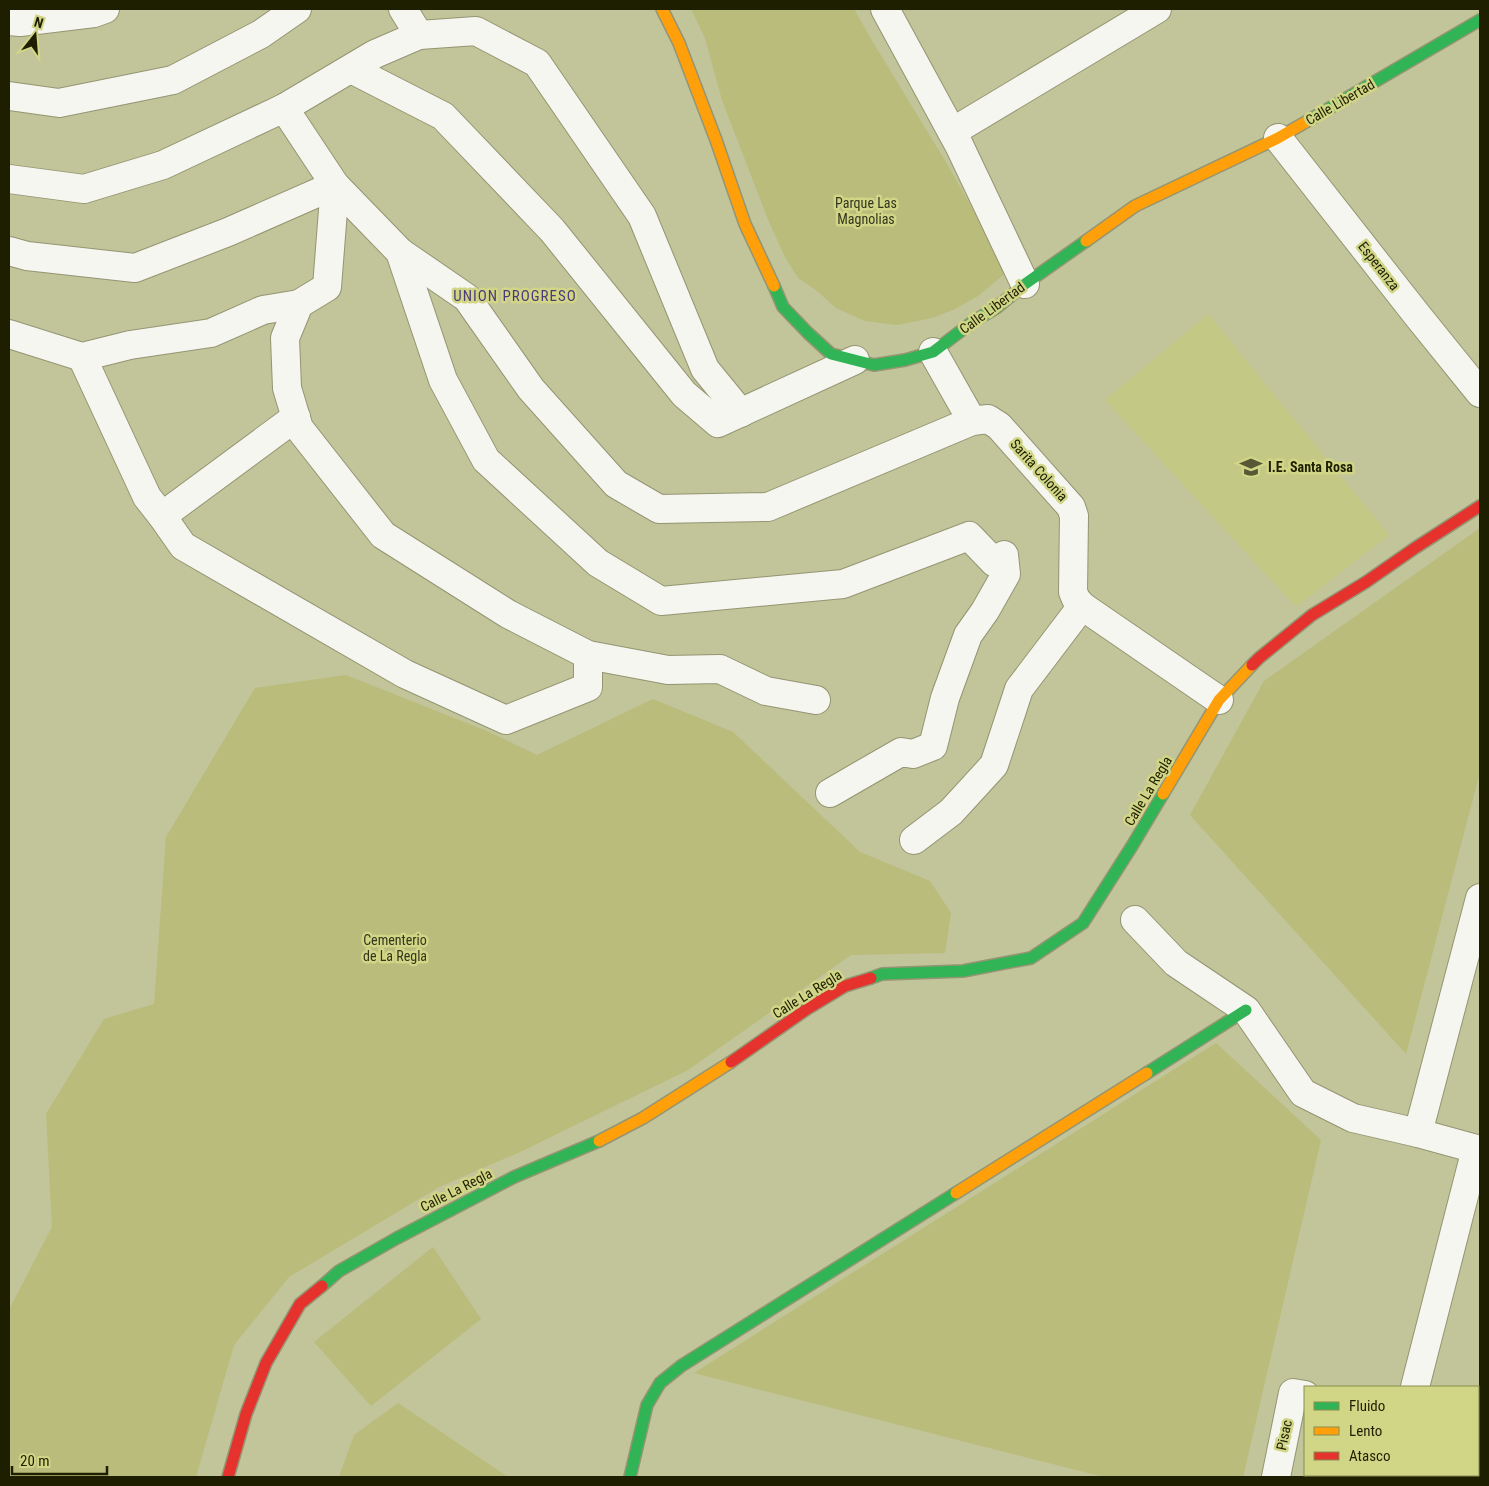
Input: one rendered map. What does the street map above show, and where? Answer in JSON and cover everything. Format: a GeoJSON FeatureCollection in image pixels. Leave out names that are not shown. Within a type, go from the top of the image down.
{"type":"FeatureCollection","features":[{"type":"Feature","properties":{"kind":"street"},"geometry":{"type":"LineString","coordinates":[[9,21],[20,22],[94,13],[105,9]]}},
{"type":"Feature","properties":{"kind":"street"},"geometry":{"type":"LineString","coordinates":[[9,96],[59,103],[173,80],[261,34],[297,9]]}},
{"type":"Feature","properties":{"kind":"street"},"geometry":{"type":"LineString","coordinates":[[403,9],[420,36]]}},
{"type":"Feature","properties":{"kind":"street","name":"Calle Libertad"},"geometry":{"type":"LineString","coordinates":[[662,9],[679,43],[716,140],[745,224],[783,307],[831,354],[874,364],[905,360],[933,352],[1135,206],[1278,138],[1480,20]]}},
{"type":"Feature","properties":{"kind":"street"},"geometry":{"type":"LineString","coordinates":[[885,9],[952,132],[1025,284]]}},
{"type":"Feature","properties":{"kind":"street"},"geometry":{"type":"LineString","coordinates":[[952,132],[1157,9]]}},
{"type":"Feature","properties":{"kind":"street"},"geometry":{"type":"LineString","coordinates":[[9,179],[84,189],[163,165],[284,108],[375,54],[420,36],[476,31],[537,63],[642,216],[705,368],[741,413]]}},
{"type":"Feature","properties":{"kind":"street"},"geometry":{"type":"LineString","coordinates":[[351,69],[443,116],[552,230],[684,394],[718,423],[855,360]]}},
{"type":"Feature","properties":{"kind":"street"},"geometry":{"type":"LineString","coordinates":[[284,108],[335,185],[400,252],[467,298],[531,389],[616,484],[658,509],[768,507],[972,421],[933,352]]}},
{"type":"Feature","properties":{"kind":"street","name":"Esperanza"},"geometry":{"type":"LineString","coordinates":[[1278,138],[1480,394]]}},
{"type":"Feature","properties":{"kind":"street"},"geometry":{"type":"LineString","coordinates":[[9,251],[27,256],[134,268],[228,232],[335,185]]}},
{"type":"Feature","properties":{"kind":"street"},"geometry":{"type":"LineString","coordinates":[[9,334],[82,357],[130,345],[211,333],[263,310],[299,304],[327,287],[335,185]]}},
{"type":"Feature","properties":{"kind":"street"},"geometry":{"type":"LineString","coordinates":[[400,252],[443,380],[486,460],[598,563],[661,601],[843,584],[969,536],[994,562],[1004,555],[1006,574],[985,611],[968,635],[945,698],[933,746],[914,754],[901,752],[830,793]]}},
{"type":"Feature","properties":{"kind":"street"},"geometry":{"type":"LineString","coordinates":[[299,304],[285,338],[287,388],[299,428],[383,535],[508,614],[588,655],[668,670],[720,669],[766,691],[816,700]]}},
{"type":"Feature","properties":{"kind":"street"},"geometry":{"type":"LineString","coordinates":[[82,357],[147,497],[183,546],[405,674],[506,720],[588,687],[588,655]]}},
{"type":"Feature","properties":{"kind":"street"},"geometry":{"type":"LineString","coordinates":[[162,516],[296,417]]}},
{"type":"Feature","properties":{"kind":"street","name":"Sarita Colonia"},"geometry":{"type":"LineString","coordinates":[[972,421],[988,419],[999,426],[1071,506],[1074,516],[1073,592],[1082,606]]}},
{"type":"Feature","properties":{"kind":"street","name":"Calle La Regla"},"geometry":{"type":"LineString","coordinates":[[228,1477],[246,1414],[266,1363],[300,1304],[339,1271],[397,1238],[514,1177],[589,1146],[643,1118],[712,1075],[807,1009],[846,986],[882,974],[963,971],[1031,958],[1083,922],[1132,846],[1220,700],[1259,658],[1312,615],[1366,582],[1414,548],[1480,506]]}},
{"type":"Feature","properties":{"kind":"street"},"geometry":{"type":"LineString","coordinates":[[914,840],[951,812],[994,765],[1019,689],[1082,606],[1220,700]]}},
{"type":"Feature","properties":{"kind":"street"},"geometry":{"type":"LineString","coordinates":[[1418,1132],[1480,898]]}},
{"type":"Feature","properties":{"kind":"street"},"geometry":{"type":"LineString","coordinates":[[1135,920],[1176,963],[1246,1010],[1303,1093],[1353,1118],[1418,1132],[1478,1150],[1415,1386]]}},
{"type":"Feature","properties":{"kind":"street"},"geometry":{"type":"LineString","coordinates":[[630,1477],[647,1405],[660,1383],[681,1366],[1246,1010]]}},
{"type":"Feature","properties":{"kind":"street","name":"Pisac"},"geometry":{"type":"LineString","coordinates":[[1276,1477],[1299,1394]]}},
{"type":"Feature","properties":{"kind":"shaded area","name":"I.E. Santa Rosa"},"geometry":{"type":"Polygon","coordinates":[[[1208,314],[1389,535],[1296,607],[1105,400],[1208,314]]]}},
{"type":"Feature","properties":{"kind":"green space","name":"Parque Las Magnolias"},"geometry":{"type":"Polygon","coordinates":[[[691,9],[854,9],[944,159],[1008,271],[978,296],[955,309],[932,318],[897,325],[865,321],[836,308],[816,290],[798,278],[785,257],[769,222],[722,100],[705,38],[691,9]]]}},
{"type":"Feature","properties":{"kind":"green space"},"geometry":{"type":"Polygon","coordinates":[[[1480,528],[1480,772],[1406,1054],[1190,815],[1264,681],[1480,528]]]}},
{"type":"Feature","properties":{"kind":"green space","name":"Cementerio de La Regla"},"geometry":{"type":"Polygon","coordinates":[[[346,675],[489,732],[537,755],[653,699],[733,732],[860,852],[930,881],[951,913],[945,953],[851,955],[688,1070],[520,1152],[439,1187],[289,1277],[234,1345],[196,1477],[9,1477],[9,1310],[52,1227],[46,1114],[104,1019],[154,1004],[166,837],[255,688],[346,675]]]}},
{"type":"Feature","properties":{"kind":"green space"},"geometry":{"type":"Polygon","coordinates":[[[1216,1043],[1321,1140],[1243,1477],[1104,1477],[694,1373],[1216,1043]]]}},
{"type":"Feature","properties":{"kind":"green space"},"geometry":{"type":"Polygon","coordinates":[[[433,1247],[481,1319],[371,1406],[314,1342],[433,1247]]]}},
{"type":"Feature","properties":{"kind":"green space"},"geometry":{"type":"Polygon","coordinates":[[[398,1403],[508,1477],[339,1477],[354,1435],[398,1403]]]}},
{"type":"Feature","properties":{"kind":"traffic: fast"},"geometry":{"type":"LineString","coordinates":[[1311,119],[1480,20]]}},
{"type":"Feature","properties":{"kind":"traffic: fast"},"geometry":{"type":"LineString","coordinates":[[774,286],[783,307],[831,354],[874,365],[905,360],[933,352],[1086,241]]}},
{"type":"Feature","properties":{"kind":"traffic: fast"},"geometry":{"type":"LineString","coordinates":[[871,978],[882,974],[963,971],[1031,958],[1083,923],[1163,794]]}},
{"type":"Feature","properties":{"kind":"traffic: fast"},"geometry":{"type":"LineString","coordinates":[[1147,1073],[1246,1010]]}},
{"type":"Feature","properties":{"kind":"traffic: fast"},"geometry":{"type":"LineString","coordinates":[[322,1286],[339,1271],[397,1238],[514,1177],[599,1141]]}},
{"type":"Feature","properties":{"kind":"traffic: fast"},"geometry":{"type":"LineString","coordinates":[[630,1477],[647,1405],[660,1383],[681,1366],[956,1193]]}},
{"type":"Feature","properties":{"kind":"traffic: slow"},"geometry":{"type":"LineString","coordinates":[[662,9],[679,43],[716,140],[745,224],[774,286]]}},
{"type":"Feature","properties":{"kind":"traffic: slow"},"geometry":{"type":"LineString","coordinates":[[1086,241],[1135,206],[1278,138],[1311,119]]}},
{"type":"Feature","properties":{"kind":"traffic: slow"},"geometry":{"type":"LineString","coordinates":[[1163,794],[1219,700],[1252,665]]}},
{"type":"Feature","properties":{"kind":"traffic: slow"},"geometry":{"type":"LineString","coordinates":[[599,1141],[643,1118],[731,1062]]}},
{"type":"Feature","properties":{"kind":"traffic: slow"},"geometry":{"type":"LineString","coordinates":[[956,1193],[1147,1073]]}},
{"type":"Feature","properties":{"kind":"traffic: jam"},"geometry":{"type":"LineString","coordinates":[[1252,665],[1312,615],[1366,582],[1480,506]]}},
{"type":"Feature","properties":{"kind":"traffic: jam"},"geometry":{"type":"LineString","coordinates":[[731,1062],[807,1009],[845,986],[871,978]]}},
{"type":"Feature","properties":{"kind":"traffic: jam"},"geometry":{"type":"LineString","coordinates":[[228,1477],[246,1414],[266,1363],[300,1304],[322,1286]]}},
{"type":"Feature","properties":{"kind":"place","name":"I.E. Santa Rosa"},"geometry":{"type":"Point","coordinates":[1251,467]}},
{"type":"Feature","properties":{"kind":"district","name":"UNION PROGRESO"},"geometry":{"type":"Point","coordinates":[515,296]}}]}
